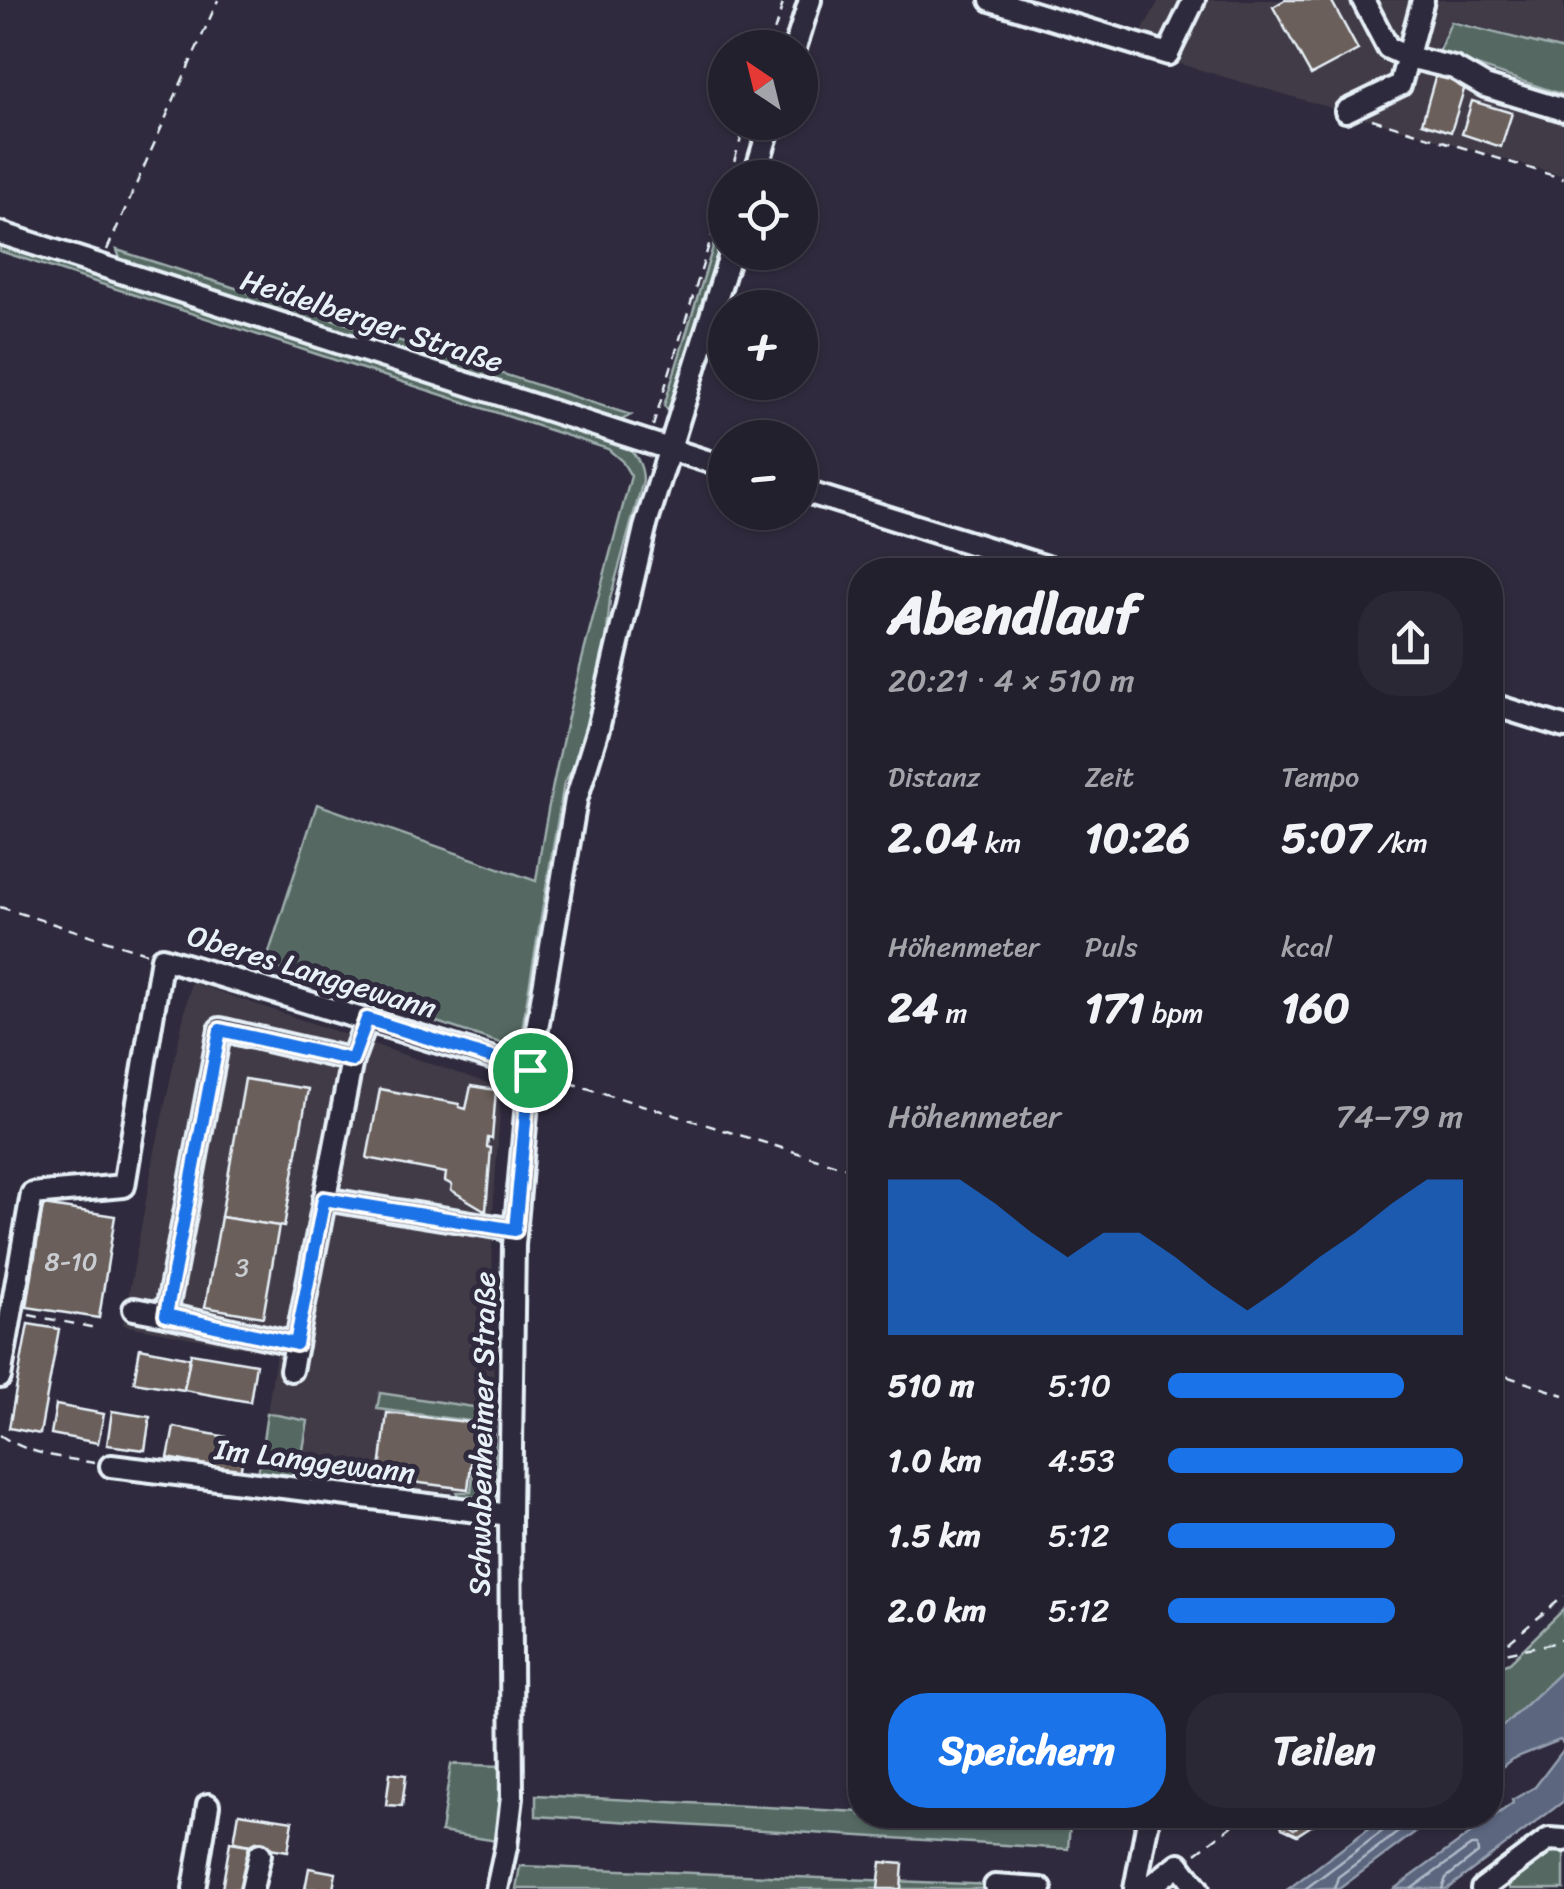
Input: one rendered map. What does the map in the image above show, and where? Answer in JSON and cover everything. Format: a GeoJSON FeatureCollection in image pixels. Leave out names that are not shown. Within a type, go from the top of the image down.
{"type":"FeatureCollection","features":[{"type":"Feature","properties":{"kind":"street"},"geometry":{"type":"LineString","coordinates":[[801,30],[810,0]]}},
{"type":"Feature","properties":{"kind":"street"},"geometry":{"type":"LineString","coordinates":[[991,0],[1168,54],[1194,0]]}},
{"type":"Feature","properties":{"kind":"street"},"geometry":{"type":"LineString","coordinates":[[1363,0],[1388,48],[1454,68],[1485,86],[1564,110]]}},
{"type":"Feature","properties":{"kind":"street"},"geometry":{"type":"LineString","coordinates":[[1346,111],[1400,85],[1423,0]]}},
{"type":"Feature","properties":{"kind":"street","name":"Heidelberger Straße"},"geometry":{"type":"LineString","coordinates":[[0,233],[708,462]]}},
{"type":"Feature","properties":{"kind":"street","name":"Schwabenheimer Straße"},"geometry":{"type":"LineString","coordinates":[[497,1889],[512,1796],[510,1516],[515,1230],[530,1070],[576,800],[598,729],[645,528],[724,270]]}},
{"type":"Feature","properties":{"kind":"street"},"geometry":{"type":"LineString","coordinates":[[818,496],[1018,558]]}},
{"type":"Feature","properties":{"kind":"street"},"geometry":{"type":"LineString","coordinates":[[1503,708],[1564,728]]}},
{"type":"Feature","properties":{"kind":"street","name":"Oberes Langgewann"},"geometry":{"type":"LineString","coordinates":[[0,1377],[32,1194],[124,1186],[162,958],[530,1070]]}},
{"type":"Feature","properties":{"kind":"street"},"geometry":{"type":"LineString","coordinates":[[291,1370],[352,1060],[367,1019]]}},
{"type":"Feature","properties":{"kind":"street"},"geometry":{"type":"LineString","coordinates":[[166,1315],[220,1030],[352,1060]]}},
{"type":"Feature","properties":{"kind":"street"},"geometry":{"type":"LineString","coordinates":[[324,1199],[515,1230]]}},
{"type":"Feature","properties":{"kind":"street"},"geometry":{"type":"LineString","coordinates":[[134,1308],[296,1344]]}},
{"type":"Feature","properties":{"kind":"street","name":"Im Langgewann"},"geometry":{"type":"LineString","coordinates":[[111,1466],[510,1516]]}},
{"type":"Feature","properties":{"kind":"street"},"geometry":{"type":"LineString","coordinates":[[194,1889],[208,1804]]}},
{"type":"Feature","properties":{"kind":"street"},"geometry":{"type":"LineString","coordinates":[[1135,1889],[1147,1828]]}},
{"type":"Feature","properties":{"kind":"street"},"geometry":{"type":"LineString","coordinates":[[1482,1889],[1559,1836]]}},
{"type":"Feature","properties":{"kind":"street"},"geometry":{"type":"LineString","coordinates":[[252,1889],[260,1854]]}},
{"type":"Feature","properties":{"kind":"street"},"geometry":{"type":"LineString","coordinates":[[1147,1889],[1179,1864],[1198,1889]]}},
{"type":"Feature","properties":{"kind":"street"},"geometry":{"type":"LineString","coordinates":[[996,1886],[1041,1889]]}},
{"type":"Feature","properties":{"kind":"path"},"geometry":{"type":"LineString","coordinates":[[100,265],[218,0]]}},
{"type":"Feature","properties":{"kind":"path"},"geometry":{"type":"LineString","coordinates":[[775,30],[784,0]]}},
{"type":"Feature","properties":{"kind":"path"},"geometry":{"type":"LineString","coordinates":[[1371,119],[1564,179]]}},
{"type":"Feature","properties":{"kind":"path"},"geometry":{"type":"LineString","coordinates":[[648,442],[708,249]]}},
{"type":"Feature","properties":{"kind":"path"},"geometry":{"type":"LineString","coordinates":[[0,907],[162,958]]}},
{"type":"Feature","properties":{"kind":"path"},"geometry":{"type":"LineString","coordinates":[[530,1070],[848,1168]]}},
{"type":"Feature","properties":{"kind":"path"},"geometry":{"type":"LineString","coordinates":[[12,1311],[96,1328]]}},
{"type":"Feature","properties":{"kind":"path"},"geometry":{"type":"LineString","coordinates":[[1503,1375],[1564,1395]]}},
{"type":"Feature","properties":{"kind":"path"},"geometry":{"type":"LineString","coordinates":[[0,1435],[48,1455],[111,1466]]}},
{"type":"Feature","properties":{"kind":"path"},"geometry":{"type":"LineString","coordinates":[[1503,1646],[1564,1596]]}},
{"type":"Feature","properties":{"kind":"path"},"geometry":{"type":"LineString","coordinates":[[1503,1653],[1564,1638]]}},
{"type":"Feature","properties":{"kind":"path"},"geometry":{"type":"LineString","coordinates":[[1179,1864],[1229,1828]]}},
{"type":"Feature","properties":{"kind":"shaded area"},"geometry":{"type":"Polygon","coordinates":[[[1159,0],[1564,0],[1564,50],[1454,20],[1432,55],[1564,104],[1564,176],[1132,50],[1159,0]]]}},
{"type":"Feature","properties":{"kind":"shaded area"},"geometry":{"type":"Polygon","coordinates":[[[191,982],[499,1087],[492,1227],[494,1410],[380,1393],[377,1408],[478,1421],[471,1493],[365,1488],[298,1479],[308,1421],[267,1413],[276,1354],[123,1325],[191,982]]]}},
{"type":"Feature","properties":{"kind":"green space"},"geometry":{"type":"Polygon","coordinates":[[[1451,22],[1564,50],[1564,95],[1438,53],[1451,22]]]}},
{"type":"Feature","properties":{"kind":"green space"},"geometry":{"type":"Polygon","coordinates":[[[0,239],[620,441],[637,458],[643,481],[610,599],[598,729],[564,783],[522,1029],[524,1040],[515,1048],[265,965],[317,804],[536,881],[565,728],[631,476],[622,461],[608,449],[0,251],[0,239]]]}},
{"type":"Feature","properties":{"kind":"green space"},"geometry":{"type":"Polygon","coordinates":[[[117,250],[631,415],[614,424],[122,264],[117,250]]]}},
{"type":"Feature","properties":{"kind":"green space"},"geometry":{"type":"Polygon","coordinates":[[[708,263],[708,270],[717,270],[671,407],[664,406],[708,263]]]}},
{"type":"Feature","properties":{"kind":"green space"},"geometry":{"type":"Polygon","coordinates":[[[380,1393],[494,1410],[497,1494],[490,1503],[458,1501],[457,1492],[471,1492],[478,1422],[377,1409],[380,1393]]]}},
{"type":"Feature","properties":{"kind":"green space"},"geometry":{"type":"Polygon","coordinates":[[[267,1413],[308,1421],[298,1479],[258,1475],[267,1413]]]}},
{"type":"Feature","properties":{"kind":"green space"},"geometry":{"type":"Polygon","coordinates":[[[1564,1609],[1564,1669],[1503,1726],[1503,1665],[1564,1609]]]}},
{"type":"Feature","properties":{"kind":"green space"},"geometry":{"type":"Polygon","coordinates":[[[451,1764],[500,1766],[497,1841],[441,1832],[451,1764]]]}},
{"type":"Feature","properties":{"kind":"green space"},"geometry":{"type":"Polygon","coordinates":[[[536,1795],[848,1811],[848,1828],[1070,1828],[1068,1849],[536,1816],[536,1795]]]}},
{"type":"Feature","properties":{"kind":"green space"},"geometry":{"type":"Polygon","coordinates":[[[1564,1844],[1564,1889],[1510,1889],[1504,1879],[1523,1853],[1564,1844]]]}},
{"type":"Feature","properties":{"kind":"green space"},"geometry":{"type":"Polygon","coordinates":[[[520,1866],[993,1885],[992,1889],[516,1889],[520,1866]]]}},
{"type":"Feature","properties":{"kind":"water"},"geometry":{"type":"Polygon","coordinates":[[[1564,1669],[1564,1744],[1560,1740],[1503,1766],[1503,1726],[1564,1669]]]}},
{"type":"Feature","properties":{"kind":"water"},"geometry":{"type":"Polygon","coordinates":[[[1564,1749],[1564,1801],[1447,1889],[1394,1889],[1478,1828],[1503,1828],[1503,1810],[1535,1787],[1564,1749]]]}},
{"type":"Feature","properties":{"kind":"water"},"geometry":{"type":"Polygon","coordinates":[[[1370,1828],[1421,1828],[1339,1889],[1288,1889],[1370,1828]]]}},
{"type":"Feature","properties":{"kind":"building"},"geometry":{"type":"Polygon","coordinates":[[[1285,0],[1331,0],[1358,50],[1311,75],[1273,7],[1285,0]]]}},
{"type":"Feature","properties":{"kind":"building"},"geometry":{"type":"Polygon","coordinates":[[[1436,74],[1466,83],[1451,132],[1422,123],[1436,74]]]}},
{"type":"Feature","properties":{"kind":"building"},"geometry":{"type":"Polygon","coordinates":[[[1472,101],[1512,113],[1501,147],[1462,134],[1472,101]]]}},
{"type":"Feature","properties":{"kind":"building"},"geometry":{"type":"Polygon","coordinates":[[[245,1079],[308,1089],[284,1227],[221,1217],[245,1079]]]}},
{"type":"Feature","properties":{"kind":"building"},"geometry":{"type":"Polygon","coordinates":[[[471,1086],[496,1090],[492,1139],[488,1138],[487,1147],[491,1148],[486,1211],[451,1190],[452,1185],[445,1181],[446,1173],[367,1158],[380,1089],[459,1104],[466,1109],[471,1086]]]}},
{"type":"Feature","properties":{"kind":"building"},"geometry":{"type":"Polygon","coordinates":[[[43,1205],[115,1216],[99,1318],[27,1307],[43,1205]]]}},
{"type":"Feature","properties":{"kind":"building"},"geometry":{"type":"Polygon","coordinates":[[[221,1217],[279,1226],[263,1317],[205,1307],[221,1217]]]}},
{"type":"Feature","properties":{"kind":"building"},"geometry":{"type":"Polygon","coordinates":[[[28,1324],[59,1329],[40,1434],[9,1428],[28,1324]]]}},
{"type":"Feature","properties":{"kind":"building"},"geometry":{"type":"Polygon","coordinates":[[[140,1348],[190,1358],[184,1390],[134,1382],[140,1348]]]}},
{"type":"Feature","properties":{"kind":"building"},"geometry":{"type":"Polygon","coordinates":[[[191,1353],[256,1364],[250,1402],[184,1390],[191,1353]]]}},
{"type":"Feature","properties":{"kind":"building"},"geometry":{"type":"Polygon","coordinates":[[[56,1405],[104,1414],[98,1443],[51,1434],[56,1405]]]}},
{"type":"Feature","properties":{"kind":"building"},"geometry":{"type":"Polygon","coordinates":[[[112,1411],[150,1417],[145,1450],[107,1445],[112,1411]]]}},
{"type":"Feature","properties":{"kind":"building"},"geometry":{"type":"Polygon","coordinates":[[[387,1413],[476,1423],[468,1489],[379,1478],[387,1413]]]}},
{"type":"Feature","properties":{"kind":"building"},"geometry":{"type":"Polygon","coordinates":[[[174,1427],[227,1437],[225,1451],[244,1454],[240,1472],[168,1458],[174,1427]]]}},
{"type":"Feature","properties":{"kind":"building"},"geometry":{"type":"Polygon","coordinates":[[[390,1773],[406,1775],[402,1806],[386,1805],[390,1773]]]}},
{"type":"Feature","properties":{"kind":"building"},"geometry":{"type":"Polygon","coordinates":[[[239,1813],[293,1821],[288,1851],[234,1842],[239,1813]]]}},
{"type":"Feature","properties":{"kind":"building"},"geometry":{"type":"Polygon","coordinates":[[[1282,1828],[1308,1828],[1297,1835],[1282,1828]]]}},
{"type":"Feature","properties":{"kind":"building"},"geometry":{"type":"Polygon","coordinates":[[[230,1842],[249,1845],[242,1889],[222,1889],[230,1842]]]}},
{"type":"Feature","properties":{"kind":"building"},"geometry":{"type":"Polygon","coordinates":[[[881,1862],[903,1864],[901,1889],[878,1889],[881,1862]]]}},
{"type":"Feature","properties":{"kind":"building"},"geometry":{"type":"Polygon","coordinates":[[[309,1868],[336,1873],[333,1889],[305,1889],[309,1868]]]}},
{"type":"Feature","properties":{"kind":"route"},"geometry":{"type":"LineString","coordinates":[[367,1019],[530,1070],[515,1230],[324,1199],[296,1344],[166,1315],[220,1030],[352,1060],[367,1019]]}}]}
